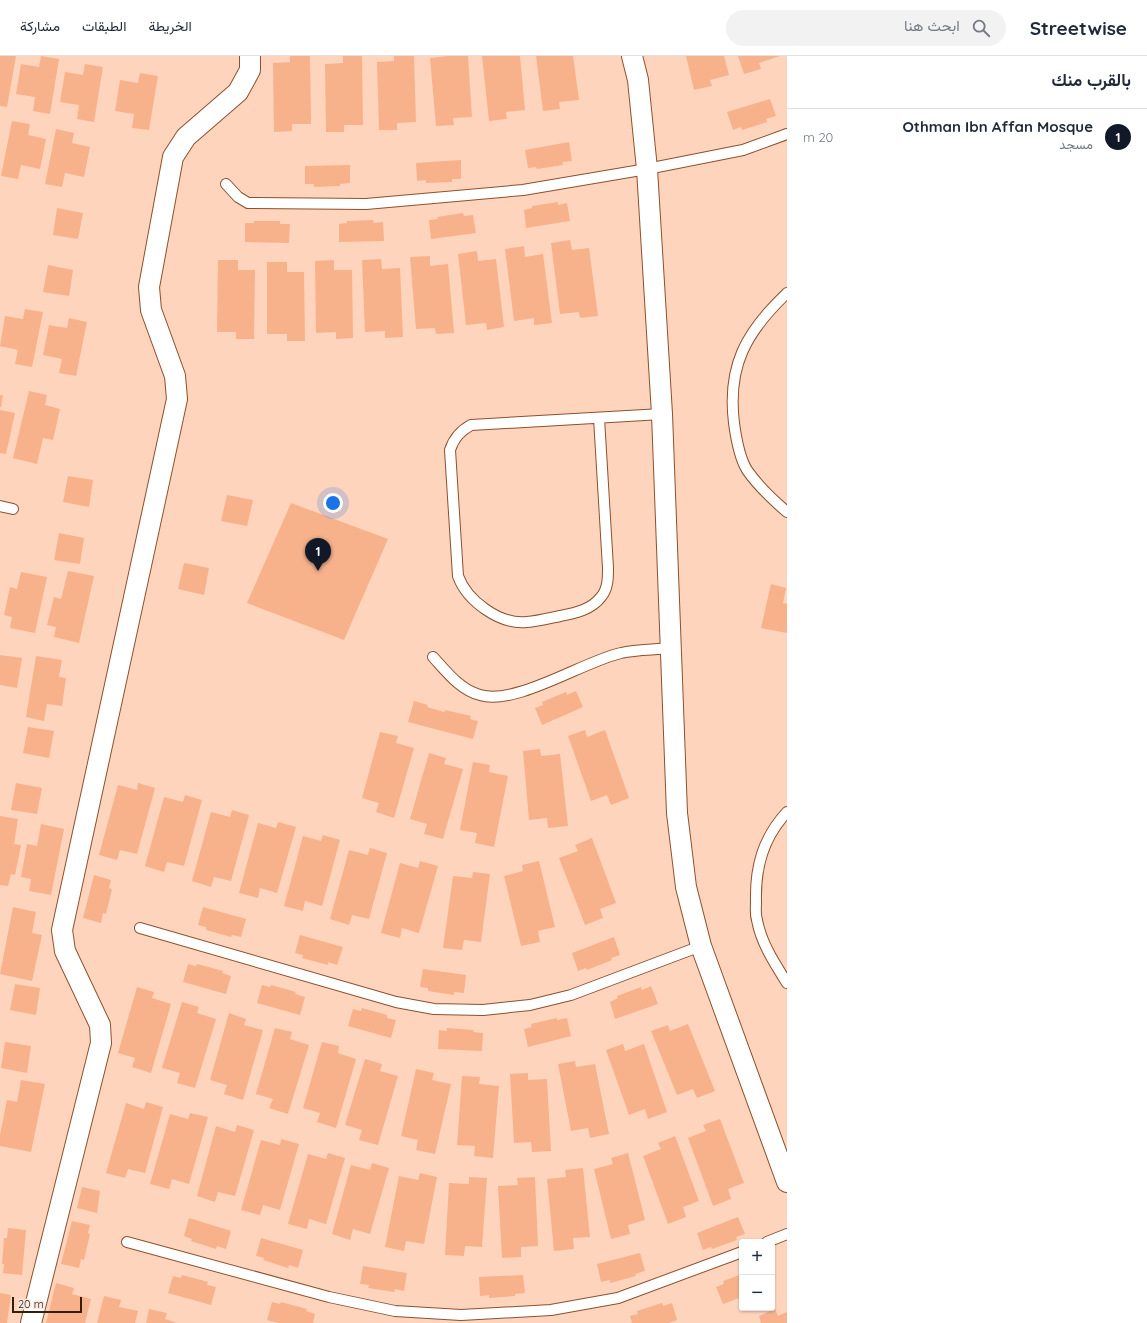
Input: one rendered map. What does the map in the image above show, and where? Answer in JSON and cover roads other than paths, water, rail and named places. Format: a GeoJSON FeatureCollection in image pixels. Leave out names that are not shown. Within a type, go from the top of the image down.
{"type":"FeatureCollection","features":[{"type":"Feature","properties":{"kind":"street"},"geometry":{"type":"LineString","coordinates":[[31,1323],[101,1043],[100,1025],[65,951],[62,930],[178,399],[175,376],[151,310],[149,287],[173,157],[186,137],[238,92],[250,70],[250,56]]}},
{"type":"Feature","properties":{"kind":"street"},"geometry":{"type":"LineString","coordinates":[[632,56],[638,80],[647,169],[662,414],[677,813],[686,887],[701,946],[787,1182]]}},
{"type":"Feature","properties":{"kind":"lane"},"geometry":{"type":"LineString","coordinates":[[226,184],[238,197],[248,203],[366,204],[523,190],[647,169],[743,150],[787,134]]}},
{"type":"Feature","properties":{"kind":"lane"},"geometry":{"type":"LineString","coordinates":[[787,294],[771,308],[748,340],[734,373],[731,400],[736,438],[747,469],[768,495],[787,512]]}},
{"type":"Feature","properties":{"kind":"lane"},"geometry":{"type":"LineString","coordinates":[[599,418],[608,568],[608,582],[601,597],[591,606],[578,612],[526,623],[509,620],[496,615],[470,597],[462,586],[458,576],[450,450],[452,443],[463,429],[471,425],[662,414]]}},
{"type":"Feature","properties":{"kind":"lane"},"geometry":{"type":"LineString","coordinates":[[0,506],[13,509]]}},
{"type":"Feature","properties":{"kind":"lane"},"geometry":{"type":"LineString","coordinates":[[433,657],[462,686],[480,696],[498,696],[519,692],[621,653],[670,648]]}},
{"type":"Feature","properties":{"kind":"lane"},"geometry":{"type":"LineString","coordinates":[[787,812],[778,822],[761,853],[756,884],[756,920],[768,952],[787,984]]}},
{"type":"Feature","properties":{"kind":"lane"},"geometry":{"type":"LineString","coordinates":[[140,928],[396,1002],[434,1009],[484,1010],[530,1005],[571,994],[701,946]]}},
{"type":"Feature","properties":{"kind":"lane"},"geometry":{"type":"LineString","coordinates":[[774,1239],[787,1234]]}},
{"type":"Feature","properties":{"kind":"lane"},"geometry":{"type":"LineString","coordinates":[[127,1242],[329,1297],[395,1311],[461,1315],[551,1310],[618,1298],[739,1253]]}},
{"type":"Feature","properties":{"kind":"place","name":"Othman Ibn Affan Mosque"},"geometry":{"type":"Point","coordinates":[318,571]}}]}
